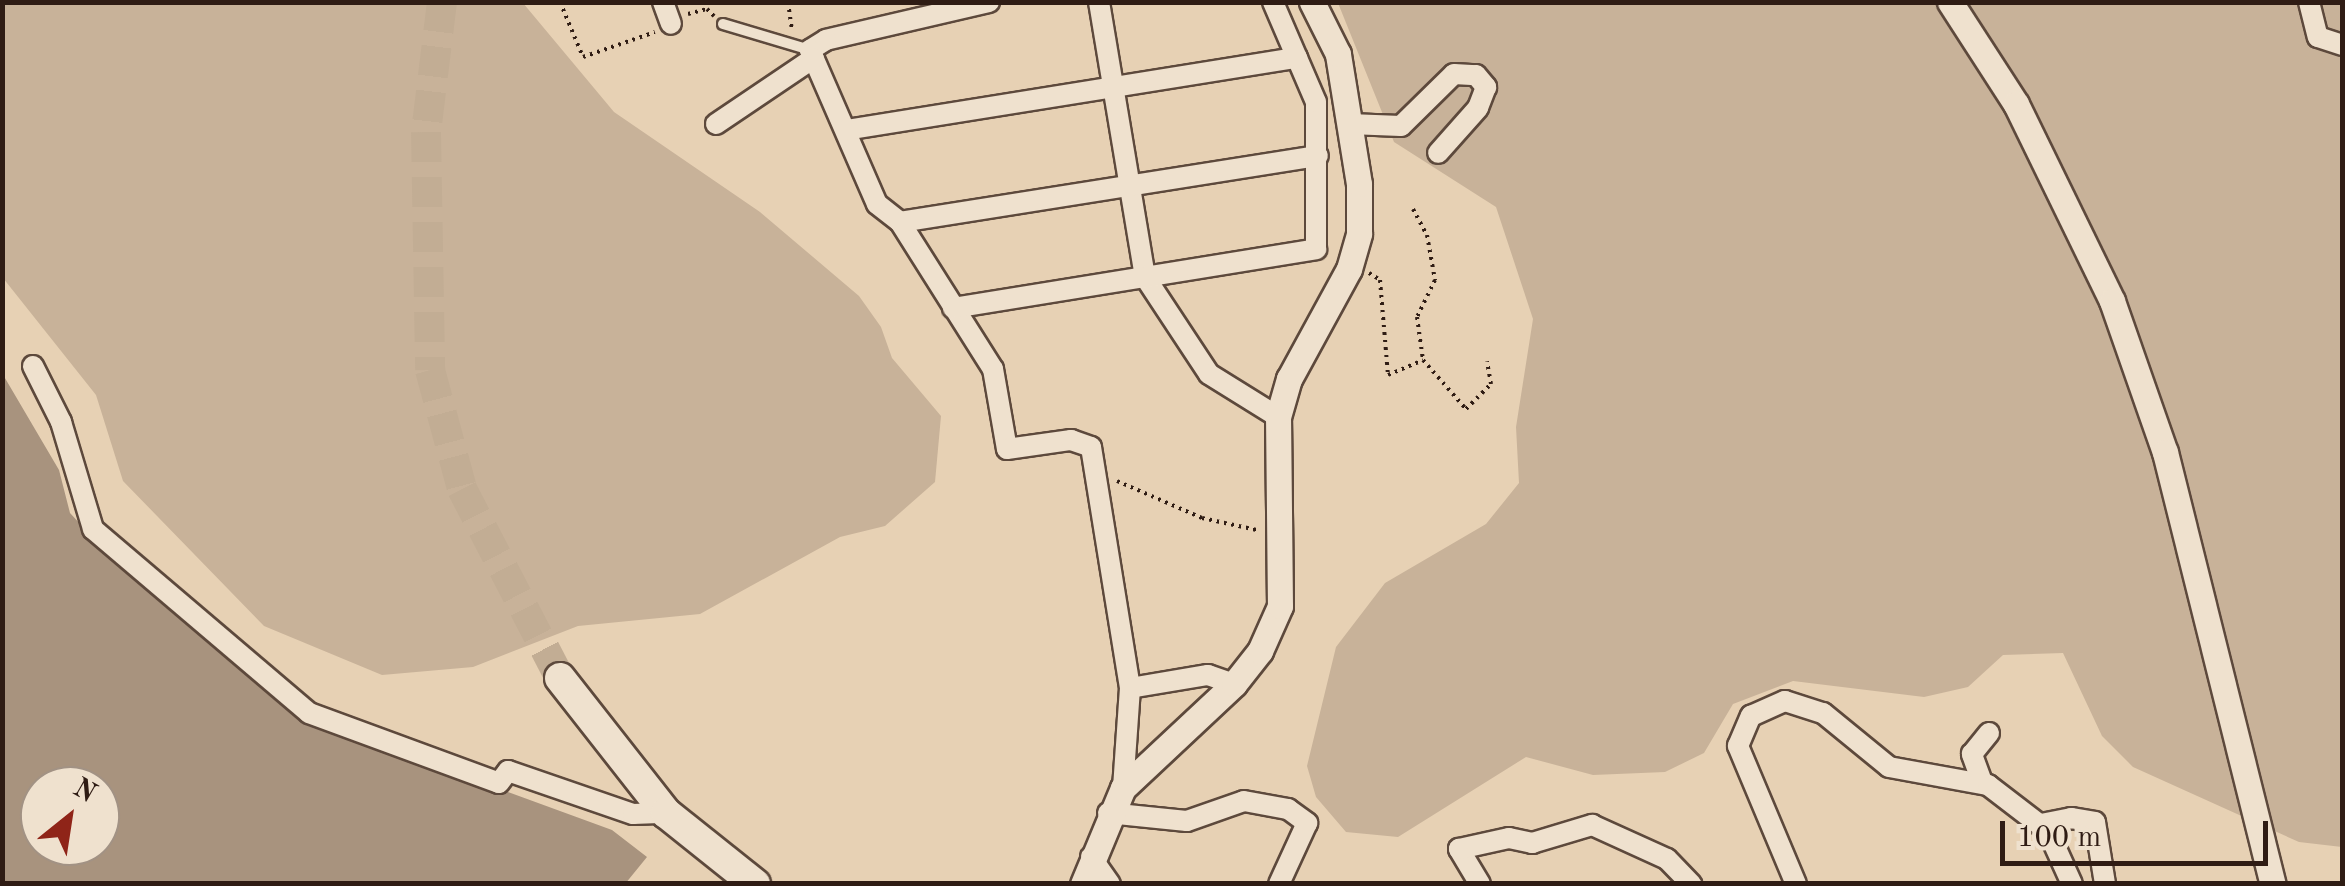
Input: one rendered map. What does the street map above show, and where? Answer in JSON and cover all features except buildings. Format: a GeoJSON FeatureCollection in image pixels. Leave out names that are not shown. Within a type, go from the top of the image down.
{"type":"FeatureCollection","features":[{"type":"Feature","properties":{"kind":"main road"},"geometry":{"type":"LineString","coordinates":[[560,678],[666,813],[755,884]]}},
{"type":"Feature","properties":{"kind":"street"},"geometry":{"type":"LineString","coordinates":[[716,124],[806,49],[826,40],[990,2]]}},
{"type":"Feature","properties":{"kind":"street"},"geometry":{"type":"LineString","coordinates":[[1099,2],[1145,277],[1209,374],[1278,417]]}},
{"type":"Feature","properties":{"kind":"street"},"geometry":{"type":"LineString","coordinates":[[953,308],[1316,249],[1316,102],[1273,2]]}},
{"type":"Feature","properties":{"kind":"street"},"geometry":{"type":"LineString","coordinates":[[1083,884],[1108,814],[1123,788],[1234,684],[1274,625],[1282,592],[1278,417],[1288,379],[1350,269],[1359,233],[1359,184],[1338,54],[1312,2]]}},
{"type":"Feature","properties":{"kind":"street"},"geometry":{"type":"LineString","coordinates":[[1950,2],[2030,131],[2112,301],[2166,452],[2272,884]]}},
{"type":"Feature","properties":{"kind":"street"},"geometry":{"type":"LineString","coordinates":[[2309,2],[2318,37],[2342,45]]}},
{"type":"Feature","properties":{"kind":"street"},"geometry":{"type":"LineString","coordinates":[[806,49],[877,204],[900,222],[993,369],[1007,449],[1071,440],[1090,447],[1130,688],[1123,788]]}},
{"type":"Feature","properties":{"kind":"street"},"geometry":{"type":"LineString","coordinates":[[846,130],[1297,58]]}},
{"type":"Feature","properties":{"kind":"street"},"geometry":{"type":"LineString","coordinates":[[1349,124],[1401,126],[1454,74],[1476,75],[1486,87],[1478,108],[1438,153]]}},
{"type":"Feature","properties":{"kind":"street"},"geometry":{"type":"LineString","coordinates":[[900,222],[1318,156]]}},
{"type":"Feature","properties":{"kind":"street"},"geometry":{"type":"LineString","coordinates":[[33,366],[61,422],[93,530],[308,713],[500,782],[508,771],[633,814],[666,813]]}},
{"type":"Feature","properties":{"kind":"street"},"geometry":{"type":"LineString","coordinates":[[1130,688],[1208,675],[1234,684]]}},
{"type":"Feature","properties":{"kind":"street"},"geometry":{"type":"LineString","coordinates":[[1796,884],[1739,761],[1741,731],[1766,706],[1810,706],[1889,767],[1982,782],[2041,824],[2057,844],[2072,884]]}},
{"type":"Feature","properties":{"kind":"street"},"geometry":{"type":"LineString","coordinates":[[1982,782],[1972,754],[1989,733]]}},
{"type":"Feature","properties":{"kind":"street"},"geometry":{"type":"LineString","coordinates":[[1108,814],[1187,821],[1244,801],[1288,809],[1307,824],[1279,884]]}},
{"type":"Feature","properties":{"kind":"street"},"geometry":{"type":"LineString","coordinates":[[2041,824],[2071,818],[2095,822],[2105,884]]}},
{"type":"Feature","properties":{"kind":"street"},"geometry":{"type":"LineString","coordinates":[[1480,884],[1459,849],[1509,838],[1532,844],[1592,825],[1666,859],[1690,884]]}},
{"type":"Feature","properties":{"kind":"street"},"geometry":{"type":"LineString","coordinates":[[1091,857],[1110,884]]}},
{"type":"Feature","properties":{"kind":"lane"},"geometry":{"type":"LineString","coordinates":[[723,24],[806,49]]}},
{"type":"Feature","properties":{"kind":"path"},"geometry":{"type":"LineString","coordinates":[[560,2],[582,57],[668,15],[707,9],[723,24]]}},
{"type":"Feature","properties":{"kind":"path"},"geometry":{"type":"LineString","coordinates":[[788,2],[806,49]]}},
{"type":"Feature","properties":{"kind":"path"},"geometry":{"type":"LineString","coordinates":[[1412,209],[1427,235],[1435,280],[1417,317],[1423,360],[1466,409],[1491,384],[1487,362]]}},
{"type":"Feature","properties":{"kind":"path"},"geometry":{"type":"LineString","coordinates":[[1350,269],[1380,280],[1388,375],[1423,360]]}},
{"type":"Feature","properties":{"kind":"path"},"geometry":{"type":"LineString","coordinates":[[1094,470],[1241,532],[1281,527]]}},
{"type":"Feature","properties":{"kind":"shaded area"},"geometry":{"type":"Polygon","coordinates":[[[2,3],[523,3],[614,112],[760,212],[859,296],[881,327],[892,358],[941,416],[935,482],[885,526],[840,537],[700,614],[578,626],[473,667],[382,675],[264,626],[123,481],[96,395],[3,278],[2,3]]]}},
{"type":"Feature","properties":{"kind":"shaded area"},"geometry":{"type":"Polygon","coordinates":[[[1338,3],[2342,3],[2342,847],[2299,842],[2133,767],[2102,736],[2063,653],[2003,655],[1968,687],[1924,697],[1793,681],[1733,704],[1704,753],[1665,772],[1593,775],[1526,757],[1398,837],[1346,832],[1316,797],[1307,766],[1336,647],[1385,583],[1486,524],[1519,483],[1516,427],[1533,319],[1496,207],[1394,142],[1338,3]]]}},
{"type":"Feature","properties":{"kind":"shaded area"},"geometry":{"type":"Polygon","coordinates":[[[2,373],[59,470],[70,513],[95,540],[314,721],[612,830],[647,857],[625,884],[3,883],[2,373]]]}},
{"type":"Feature","properties":{"kind":"tunnel"},"geometry":{"type":"LineString","coordinates":[[442,2],[426,132],[430,370],[462,489],[560,678]]}}]}
